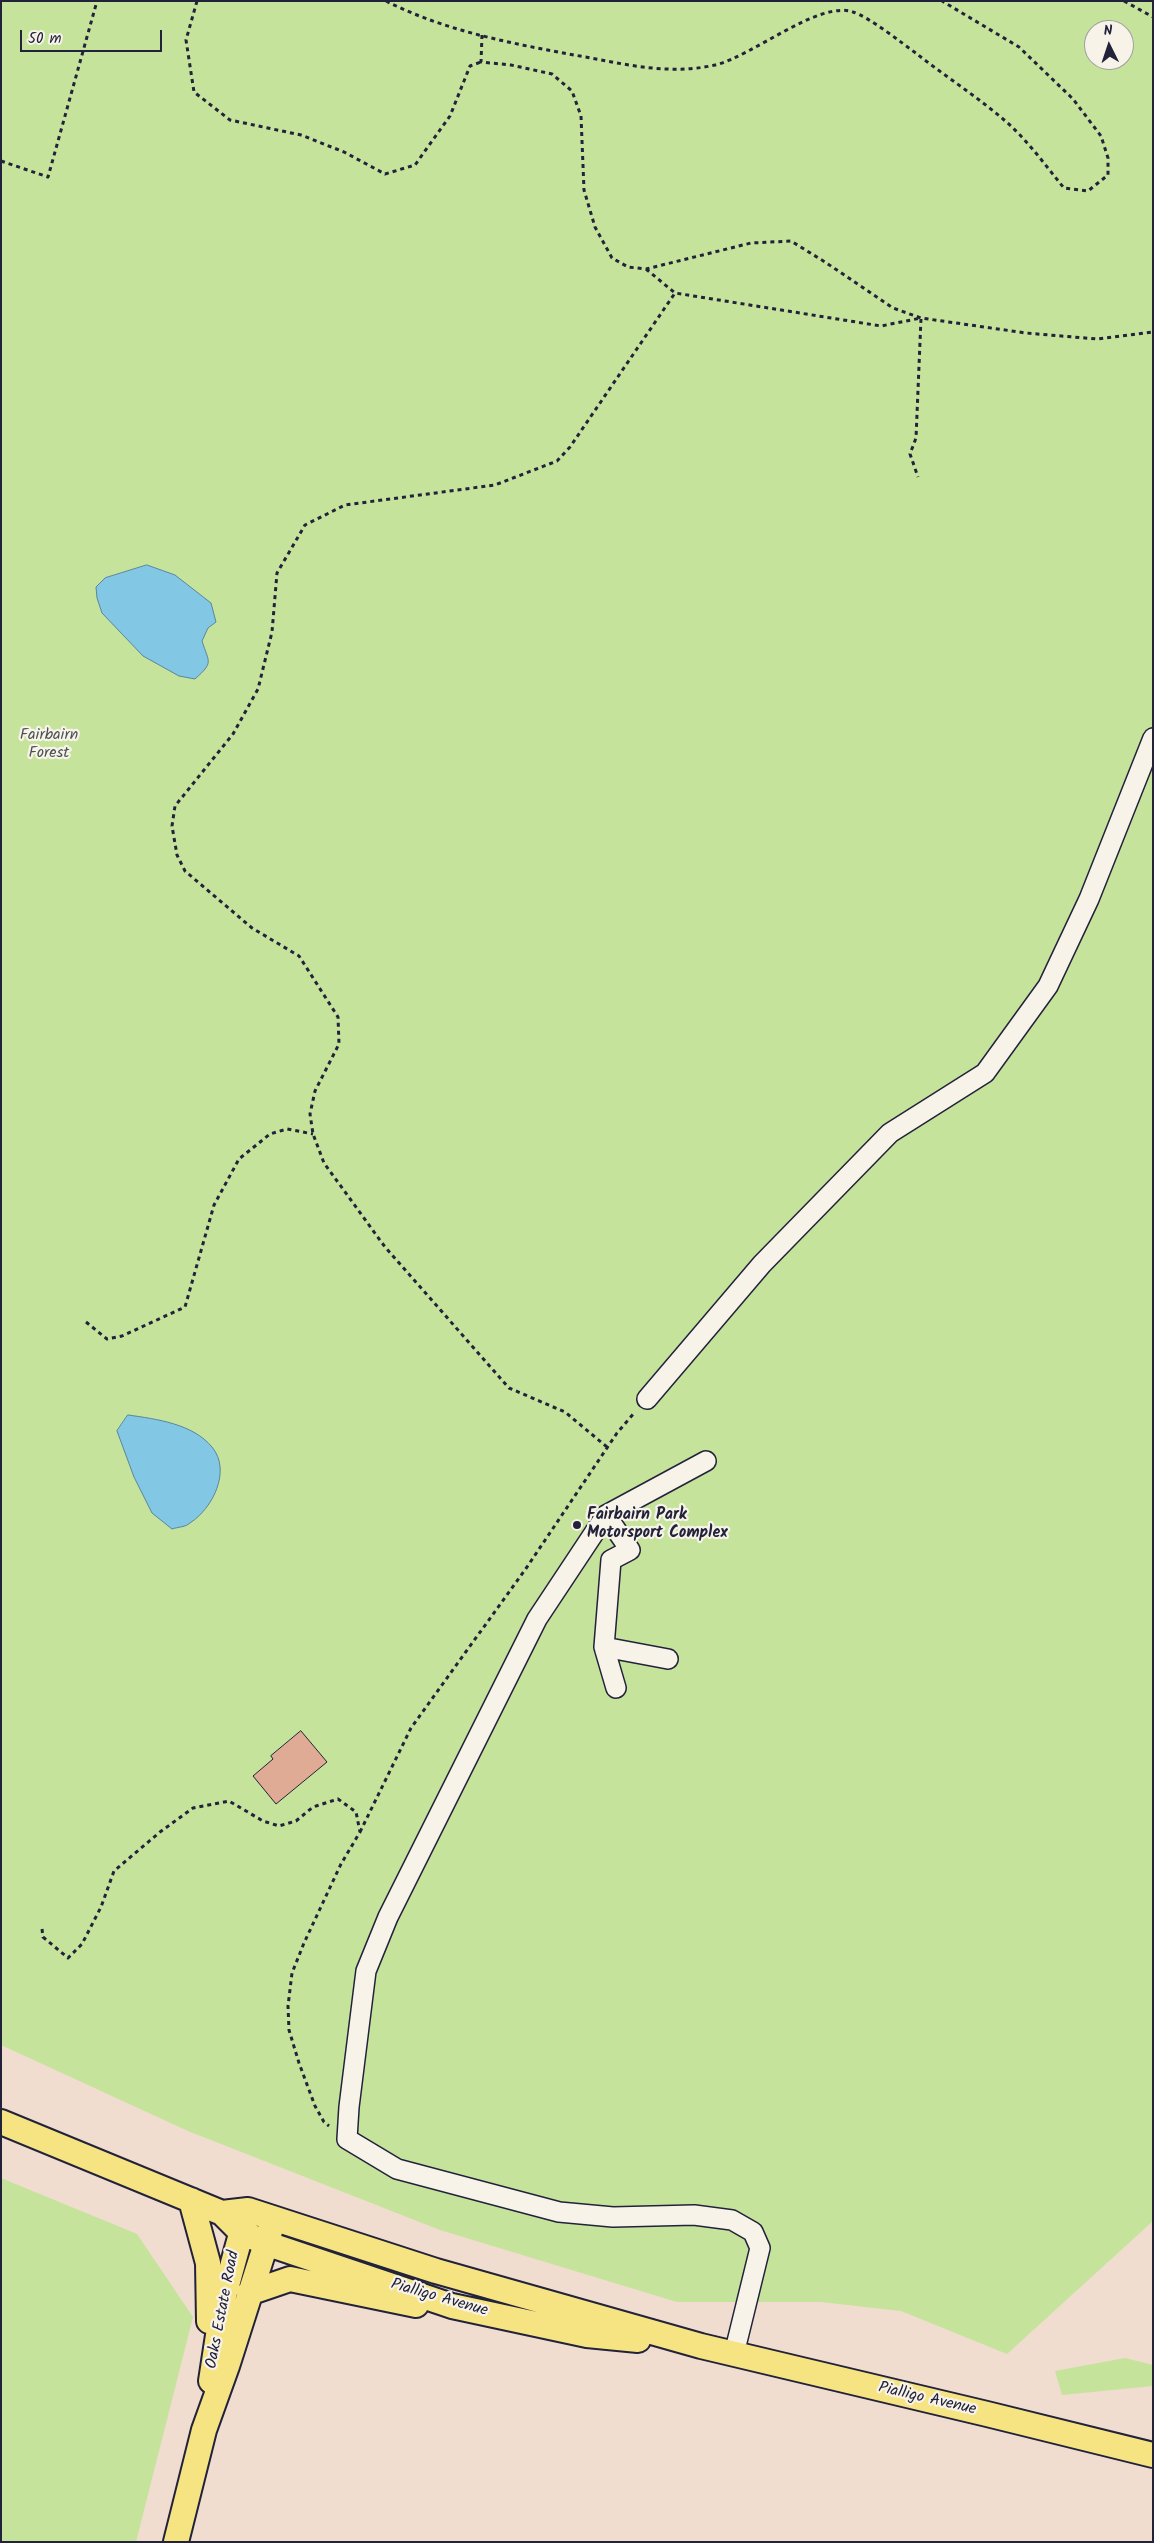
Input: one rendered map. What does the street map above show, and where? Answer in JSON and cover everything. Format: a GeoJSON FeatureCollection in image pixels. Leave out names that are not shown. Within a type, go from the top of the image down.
{"type":"FeatureCollection","features":[{"type":"Feature","properties":{"kind":"main road","name":"Pialligo Avenue"},"geometry":{"type":"LineString","coordinates":[[1,2122],[222,2213],[244,2220],[274,2218],[436,2272],[701,2346],[1153,2456]]}},
{"type":"Feature","properties":{"kind":"main road"},"geometry":{"type":"LineString","coordinates":[[191,2200],[208,2263],[210,2386]]}},
{"type":"Feature","properties":{"kind":"main road","name":"Oaks Estate Road"},"geometry":{"type":"LineString","coordinates":[[176,2542],[204,2430],[228,2366],[249,2293],[274,2218]]}},
{"type":"Feature","properties":{"kind":"main road","name":"Pialligo Avenue"},"geometry":{"type":"LineString","coordinates":[[244,2220],[265,2243],[452,2306],[587,2335],[701,2346]]}},
{"type":"Feature","properties":{"kind":"main road","name":"Oaks Estate Road"},"geometry":{"type":"LineString","coordinates":[[210,2412],[210,2386],[224,2296],[244,2220]]}},
{"type":"Feature","properties":{"kind":"main road"},"geometry":{"type":"LineString","coordinates":[[249,2293],[290,2279],[407,2305],[452,2306]]}},
{"type":"Feature","properties":{"kind":"lane"},"geometry":{"type":"LineString","coordinates":[[647,1399],[762,1264],[890,1133],[985,1073],[1048,986],[1089,899],[1153,738]]}},
{"type":"Feature","properties":{"kind":"lane"},"geometry":{"type":"LineString","coordinates":[[706,1461],[606,1515],[537,1618],[388,1917],[366,1971],[349,2107],[348,2140],[397,2169],[558,2212],[613,2217],[694,2215],[732,2220],[753,2232],[760,2248],[734,2354]]}},
{"type":"Feature","properties":{"kind":"lane"},"geometry":{"type":"LineString","coordinates":[[606,1515],[630,1550],[611,1560],[604,1647],[616,1688]]}},
{"type":"Feature","properties":{"kind":"lane"},"geometry":{"type":"LineString","coordinates":[[604,1647],[668,1659]]}},
{"type":"Feature","properties":{"kind":"path"},"geometry":{"type":"LineString","coordinates":[[1,161],[48,177],[97,1]]}},
{"type":"Feature","properties":{"kind":"path"},"geometry":{"type":"LineString","coordinates":[[197,1],[186,40],[194,92],[230,120],[301,135],[344,152],[385,174],[415,165],[450,116],[470,66],[481,62],[511,65],[552,74],[572,91],[580,116],[584,190],[595,227],[612,258],[628,267],[646,269],[751,243],[791,241],[826,262],[893,308],[921,318],[1026,333],[1097,339],[1153,332]]}},
{"type":"Feature","properties":{"kind":"path"},"geometry":{"type":"LineString","coordinates":[[386,1],[417,17],[511,43],[653,70],[680,70],[716,64],[751,51],[809,17],[831,11],[852,11],[897,40],[1004,119],[1064,188],[1088,191],[1108,175],[1108,158],[1101,136],[1073,99],[1019,47],[942,1]]}},
{"type":"Feature","properties":{"kind":"path"},"geometry":{"type":"LineString","coordinates":[[1124,1],[1153,17]]}},
{"type":"Feature","properties":{"kind":"path"},"geometry":{"type":"LineString","coordinates":[[481,62],[482,35]]}},
{"type":"Feature","properties":{"kind":"path"},"geometry":{"type":"LineString","coordinates":[[646,269],[675,293],[881,326],[921,318]]}},
{"type":"Feature","properties":{"kind":"path"},"geometry":{"type":"LineString","coordinates":[[607,1447],[565,1412],[509,1388],[385,1247],[324,1163],[312,1134],[310,1114],[315,1092],[339,1044],[338,1017],[299,956],[252,928],[185,871],[177,855],[172,826],[174,806],[233,734],[258,690],[272,632],[277,573],[305,524],[345,505],[495,485],[557,461],[570,447],[675,293]]}},
{"type":"Feature","properties":{"kind":"path"},"geometry":{"type":"LineString","coordinates":[[918,477],[910,454],[916,438],[921,318]]}},
{"type":"Feature","properties":{"kind":"path"},"geometry":{"type":"LineString","coordinates":[[86,1322],[107,1339],[122,1336],[185,1306],[214,1205],[239,1159],[270,1134],[278,1131],[287,1129],[312,1134]]}},
{"type":"Feature","properties":{"kind":"path"},"geometry":{"type":"LineString","coordinates":[[348,2140],[324,2122],[315,2106],[289,2030],[288,2006],[292,1973],[304,1943],[341,1864],[360,1832],[411,1728],[527,1567],[607,1447],[647,1399]]}},
{"type":"Feature","properties":{"kind":"path"},"geometry":{"type":"LineString","coordinates":[[42,1929],[43,1937],[68,1958],[82,1944],[101,1907],[114,1872],[160,1832],[193,1808],[229,1801],[263,1820],[279,1826],[296,1821],[313,1806],[338,1799],[356,1812],[360,1832]]}},
{"type":"Feature","properties":{"kind":"green space","name":"Fairbairn Park Motorsport Complex"},"geometry":{"type":"Polygon","coordinates":[[[1,1],[1153,1],[1153,2221],[1007,2354],[901,2311],[821,2302],[677,2302],[440,2230],[188,2131],[1,2045],[1,1]]]}},
{"type":"Feature","properties":{"kind":"green space"},"geometry":{"type":"Polygon","coordinates":[[[1,2178],[137,2234],[193,2317],[136,2542],[1,2542],[1,2178]]]}},
{"type":"Feature","properties":{"kind":"green space"},"geometry":{"type":"Polygon","coordinates":[[[1125,2358],[1153,2365],[1153,2386],[1062,2395],[1055,2371],[1125,2358]]]}},
{"type":"Feature","properties":{"kind":"water"},"geometry":{"type":"Polygon","coordinates":[[[147,565],[175,575],[211,603],[216,622],[208,628],[202,641],[208,662],[205,669],[195,679],[179,676],[143,656],[102,613],[96,587],[105,578],[147,565]]]}},
{"type":"Feature","properties":{"kind":"water"},"geometry":{"type":"Polygon","coordinates":[[[128,1415],[151,1418],[185,1428],[204,1439],[218,1457],[220,1478],[217,1489],[206,1509],[188,1524],[172,1529],[152,1513],[134,1477],[117,1431],[128,1415]]]}},
{"type":"Feature","properties":{"kind":"building"},"geometry":{"type":"Polygon","coordinates":[[[301,1731],[327,1762],[276,1804],[253,1776],[273,1759],[271,1756],[301,1731]]]}},
{"type":"Feature","properties":{"kind":"place","name":"Fairbairn Park Motorsport Complex"},"geometry":{"type":"Point","coordinates":[577,1525]}},
{"type":"Feature","properties":{"kind":"park label","name":"Fairbairn Forest"},"geometry":{"type":"Point","coordinates":[49,745]}}]}
